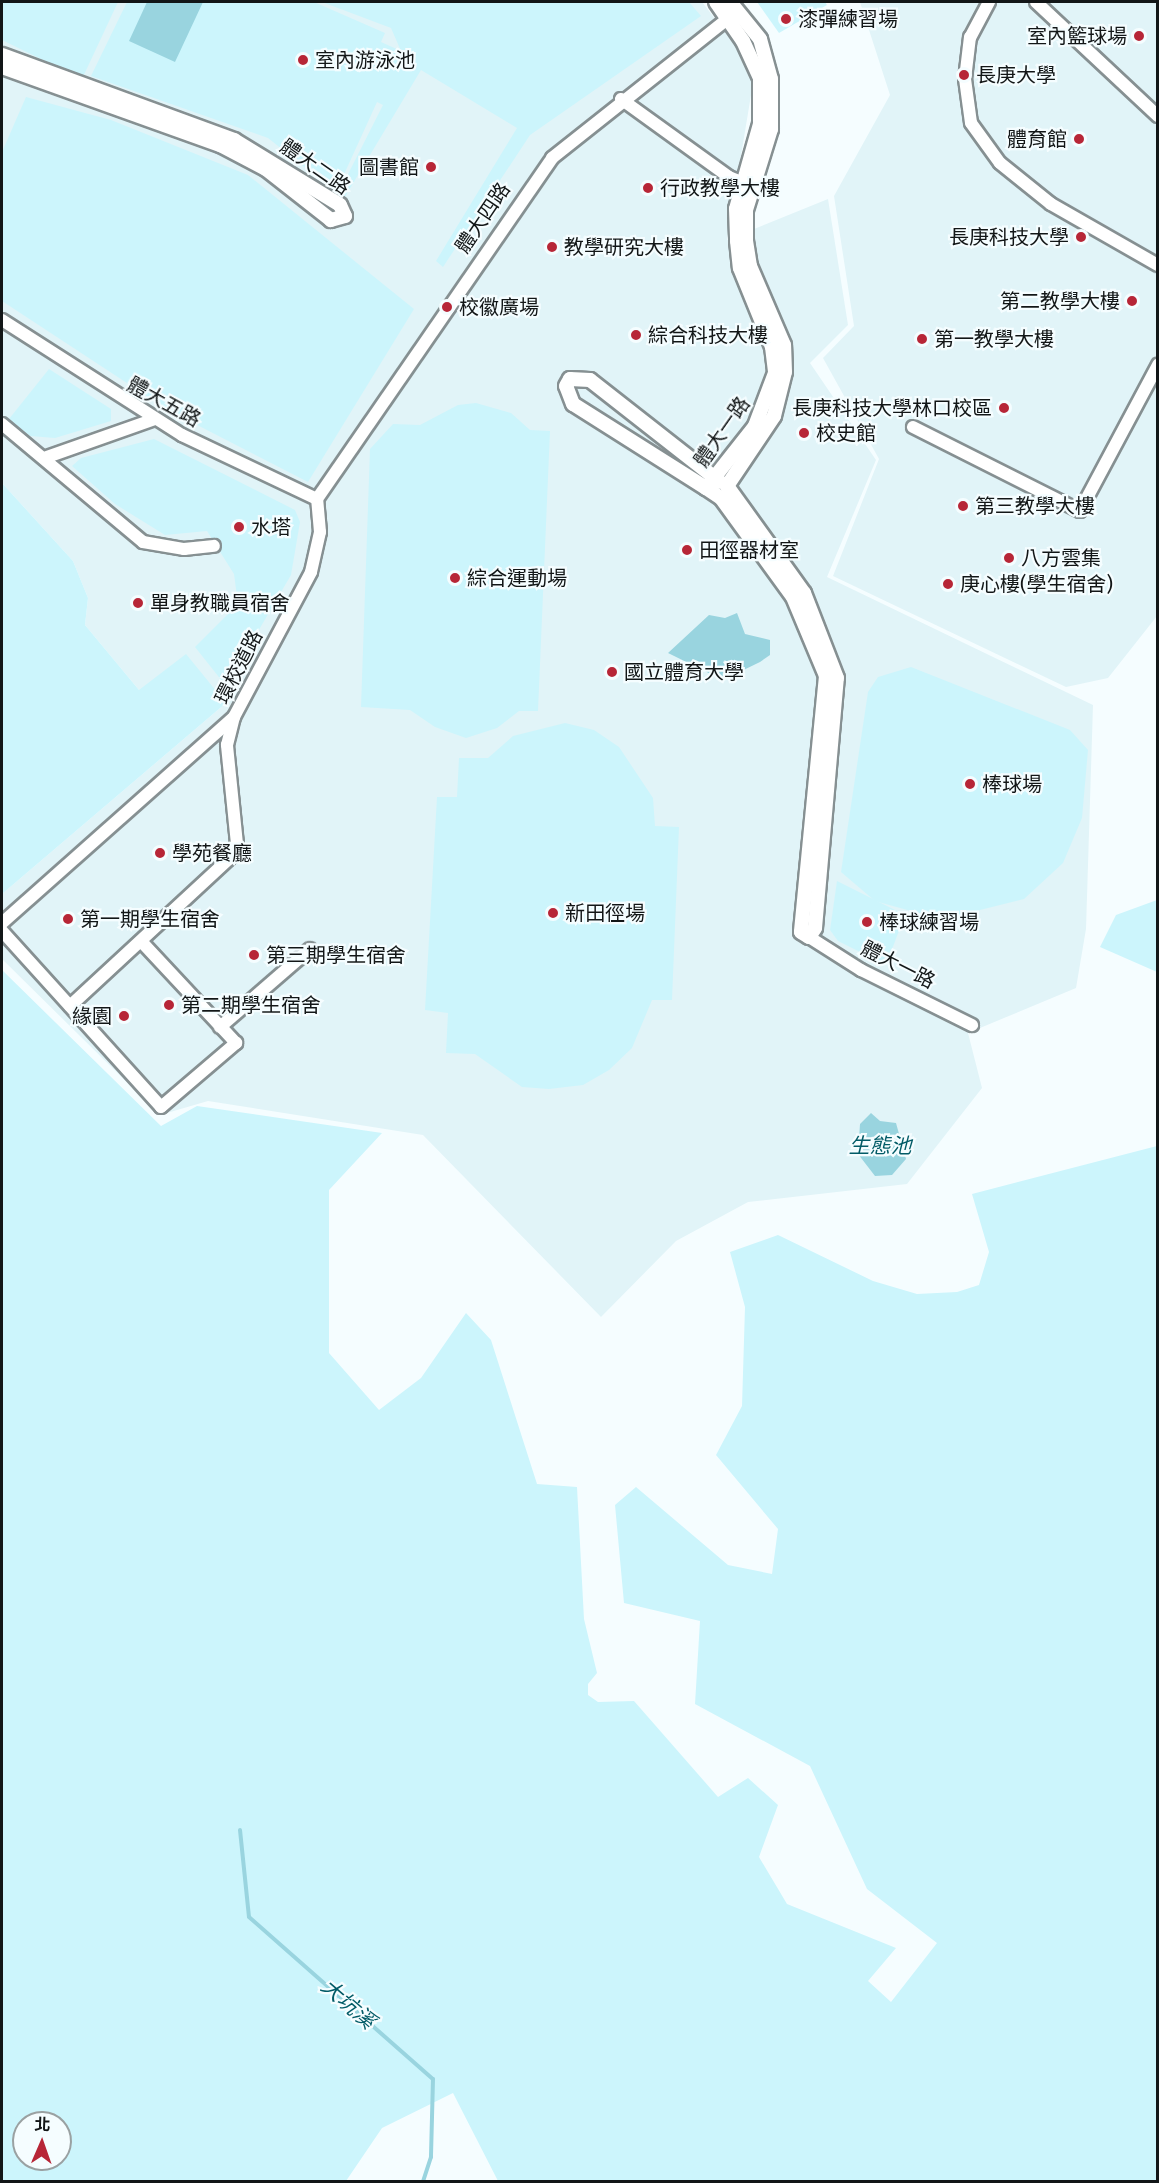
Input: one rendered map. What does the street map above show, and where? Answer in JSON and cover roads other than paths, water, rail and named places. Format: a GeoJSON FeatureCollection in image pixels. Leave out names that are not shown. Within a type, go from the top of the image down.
{"type":"FeatureCollection","features":[{"type":"Feature","properties":{"kind":"street","name":"體大一路"},"geometry":{"type":"LineString","coordinates":[[710,483],[755,426],[775,373],[763,316],[740,268],[736,209],[746,184],[760,124],[760,78],[732,10],[716,2]]}},
{"type":"Feature","properties":{"kind":"street"},"geometry":{"type":"LineString","coordinates":[[988,2],[970,37],[965,79],[971,123],[1000,163],[1051,204],[1158,265]]}},
{"type":"Feature","properties":{"kind":"street"},"geometry":{"type":"LineString","coordinates":[[1036,2],[1158,116]]}},
{"type":"Feature","properties":{"kind":"street","name":"體大四路"},"geometry":{"type":"LineString","coordinates":[[317,499],[523,192],[552,158],[732,10]]}},
{"type":"Feature","properties":{"kind":"street","name":"體大二路"},"geometry":{"type":"LineString","coordinates":[[2,55],[234,140],[280,163],[340,205],[345,216],[331,220],[266,169],[220,145],[2,67]]}},
{"type":"Feature","properties":{"kind":"street"},"geometry":{"type":"LineString","coordinates":[[621,99],[746,184]]}},
{"type":"Feature","properties":{"kind":"street","name":"體大一路"},"geometry":{"type":"LineString","coordinates":[[746,184],[750,266],[784,345],[785,374],[774,416],[724,492],[793,597],[826,676],[801,932],[861,970],[972,1025]]}},
{"type":"Feature","properties":{"kind":"street","name":"體大五路"},"geometry":{"type":"LineString","coordinates":[[2,318],[54,358],[154,419],[317,499]]}},
{"type":"Feature","properties":{"kind":"street"},"geometry":{"type":"LineString","coordinates":[[913,427],[1080,512],[1158,365]]}},
{"type":"Feature","properties":{"kind":"street"},"geometry":{"type":"LineString","coordinates":[[710,483],[590,380],[570,379],[566,386],[573,404],[724,492]]}},
{"type":"Feature","properties":{"kind":"street"},"geometry":{"type":"LineString","coordinates":[[47,457],[154,419]]}},
{"type":"Feature","properties":{"kind":"street"},"geometry":{"type":"LineString","coordinates":[[2,424],[47,457],[142,542],[184,549],[214,546]]}},
{"type":"Feature","properties":{"kind":"street","name":"環校道路"},"geometry":{"type":"LineString","coordinates":[[141,940],[229,859],[237,844],[228,777],[234,717],[311,572],[320,532],[317,499]]}},
{"type":"Feature","properties":{"kind":"street"},"geometry":{"type":"LineString","coordinates":[[2,923],[234,717]]}},
{"type":"Feature","properties":{"kind":"street"},"geometry":{"type":"LineString","coordinates":[[2,931],[161,1107],[236,1043],[141,940],[70,1006]]}},
{"type":"Feature","properties":{"kind":"street"},"geometry":{"type":"LineString","coordinates":[[220,1027],[310,949]]}},
{"type":"Feature","properties":{"kind":"water"},"geometry":{"type":"Polygon","coordinates":[[[147,2],[203,2],[175,62],[129,41],[147,2]]]}},
{"type":"Feature","properties":{"kind":"water"},"geometry":{"type":"Polygon","coordinates":[[[737,613],[745,634],[770,640],[770,655],[760,662],[723,680],[668,653],[709,615],[725,618],[737,613]]]}},
{"type":"Feature","properties":{"kind":"water","name":"生態池"},"geometry":{"type":"Polygon","coordinates":[[[871,1113],[880,1121],[896,1123],[906,1159],[892,1175],[875,1176],[858,1154],[860,1124],[871,1113]]]}},
{"type":"Feature","properties":{"kind":"waterway","name":"大坑溪"},"geometry":{"type":"LineString","coordinates":[[240,1830],[249,1917],[433,2079],[431,2157],[423,2182]]}},
{"type":"Feature","properties":{"kind":"place","name":"漆彈練習場"},"geometry":{"type":"Point","coordinates":[786,19]}},
{"type":"Feature","properties":{"kind":"place","name":"室內籃球場"},"geometry":{"type":"Point","coordinates":[1139,36]}},
{"type":"Feature","properties":{"kind":"place","name":"室內游泳池"},"geometry":{"type":"Point","coordinates":[303,60]}},
{"type":"Feature","properties":{"kind":"place","name":"長庚大學"},"geometry":{"type":"Point","coordinates":[964,75]}},
{"type":"Feature","properties":{"kind":"place","name":"體育館"},"geometry":{"type":"Point","coordinates":[1079,139]}},
{"type":"Feature","properties":{"kind":"place","name":"圖書館"},"geometry":{"type":"Point","coordinates":[431,167]}},
{"type":"Feature","properties":{"kind":"place","name":"行政教學大樓"},"geometry":{"type":"Point","coordinates":[648,188]}},
{"type":"Feature","properties":{"kind":"place","name":"長庚科技大學"},"geometry":{"type":"Point","coordinates":[1081,237]}},
{"type":"Feature","properties":{"kind":"place","name":"教學研究大樓"},"geometry":{"type":"Point","coordinates":[552,247]}},
{"type":"Feature","properties":{"kind":"place","name":"第二教學大樓"},"geometry":{"type":"Point","coordinates":[1132,301]}},
{"type":"Feature","properties":{"kind":"place","name":"校徽廣場"},"geometry":{"type":"Point","coordinates":[447,307]}},
{"type":"Feature","properties":{"kind":"place","name":"綜合科技大樓"},"geometry":{"type":"Point","coordinates":[636,335]}},
{"type":"Feature","properties":{"kind":"place","name":"第一教學大樓"},"geometry":{"type":"Point","coordinates":[922,339]}},
{"type":"Feature","properties":{"kind":"place","name":"長庚科技大學林口校區"},"geometry":{"type":"Point","coordinates":[1004,408]}},
{"type":"Feature","properties":{"kind":"place","name":"校史館"},"geometry":{"type":"Point","coordinates":[804,433]}},
{"type":"Feature","properties":{"kind":"place","name":"第三教學大樓"},"geometry":{"type":"Point","coordinates":[963,506]}},
{"type":"Feature","properties":{"kind":"place","name":"水塔"},"geometry":{"type":"Point","coordinates":[239,527]}},
{"type":"Feature","properties":{"kind":"place","name":"田徑器材室"},"geometry":{"type":"Point","coordinates":[687,550]}},
{"type":"Feature","properties":{"kind":"place","name":"八方雲集"},"geometry":{"type":"Point","coordinates":[1009,558]}},
{"type":"Feature","properties":{"kind":"place","name":"綜合運動場"},"geometry":{"type":"Point","coordinates":[455,578]}},
{"type":"Feature","properties":{"kind":"place","name":"庚心樓(學生宿舍)"},"geometry":{"type":"Point","coordinates":[948,584]}},
{"type":"Feature","properties":{"kind":"place","name":"單身教職員宿舍"},"geometry":{"type":"Point","coordinates":[138,603]}},
{"type":"Feature","properties":{"kind":"place","name":"國立體育大學"},"geometry":{"type":"Point","coordinates":[612,672]}},
{"type":"Feature","properties":{"kind":"place","name":"棒球場"},"geometry":{"type":"Point","coordinates":[970,784]}},
{"type":"Feature","properties":{"kind":"place","name":"學苑餐廳"},"geometry":{"type":"Point","coordinates":[160,853]}},
{"type":"Feature","properties":{"kind":"place","name":"新田徑場"},"geometry":{"type":"Point","coordinates":[553,913]}},
{"type":"Feature","properties":{"kind":"place","name":"第一期學生宿舍"},"geometry":{"type":"Point","coordinates":[68,919]}},
{"type":"Feature","properties":{"kind":"place","name":"棒球練習場"},"geometry":{"type":"Point","coordinates":[867,922]}},
{"type":"Feature","properties":{"kind":"place","name":"第三期學生宿舍"},"geometry":{"type":"Point","coordinates":[254,955]}},
{"type":"Feature","properties":{"kind":"place","name":"第二期學生宿舍"},"geometry":{"type":"Point","coordinates":[169,1005]}},
{"type":"Feature","properties":{"kind":"place","name":"緣園"},"geometry":{"type":"Point","coordinates":[124,1016]}}]}
